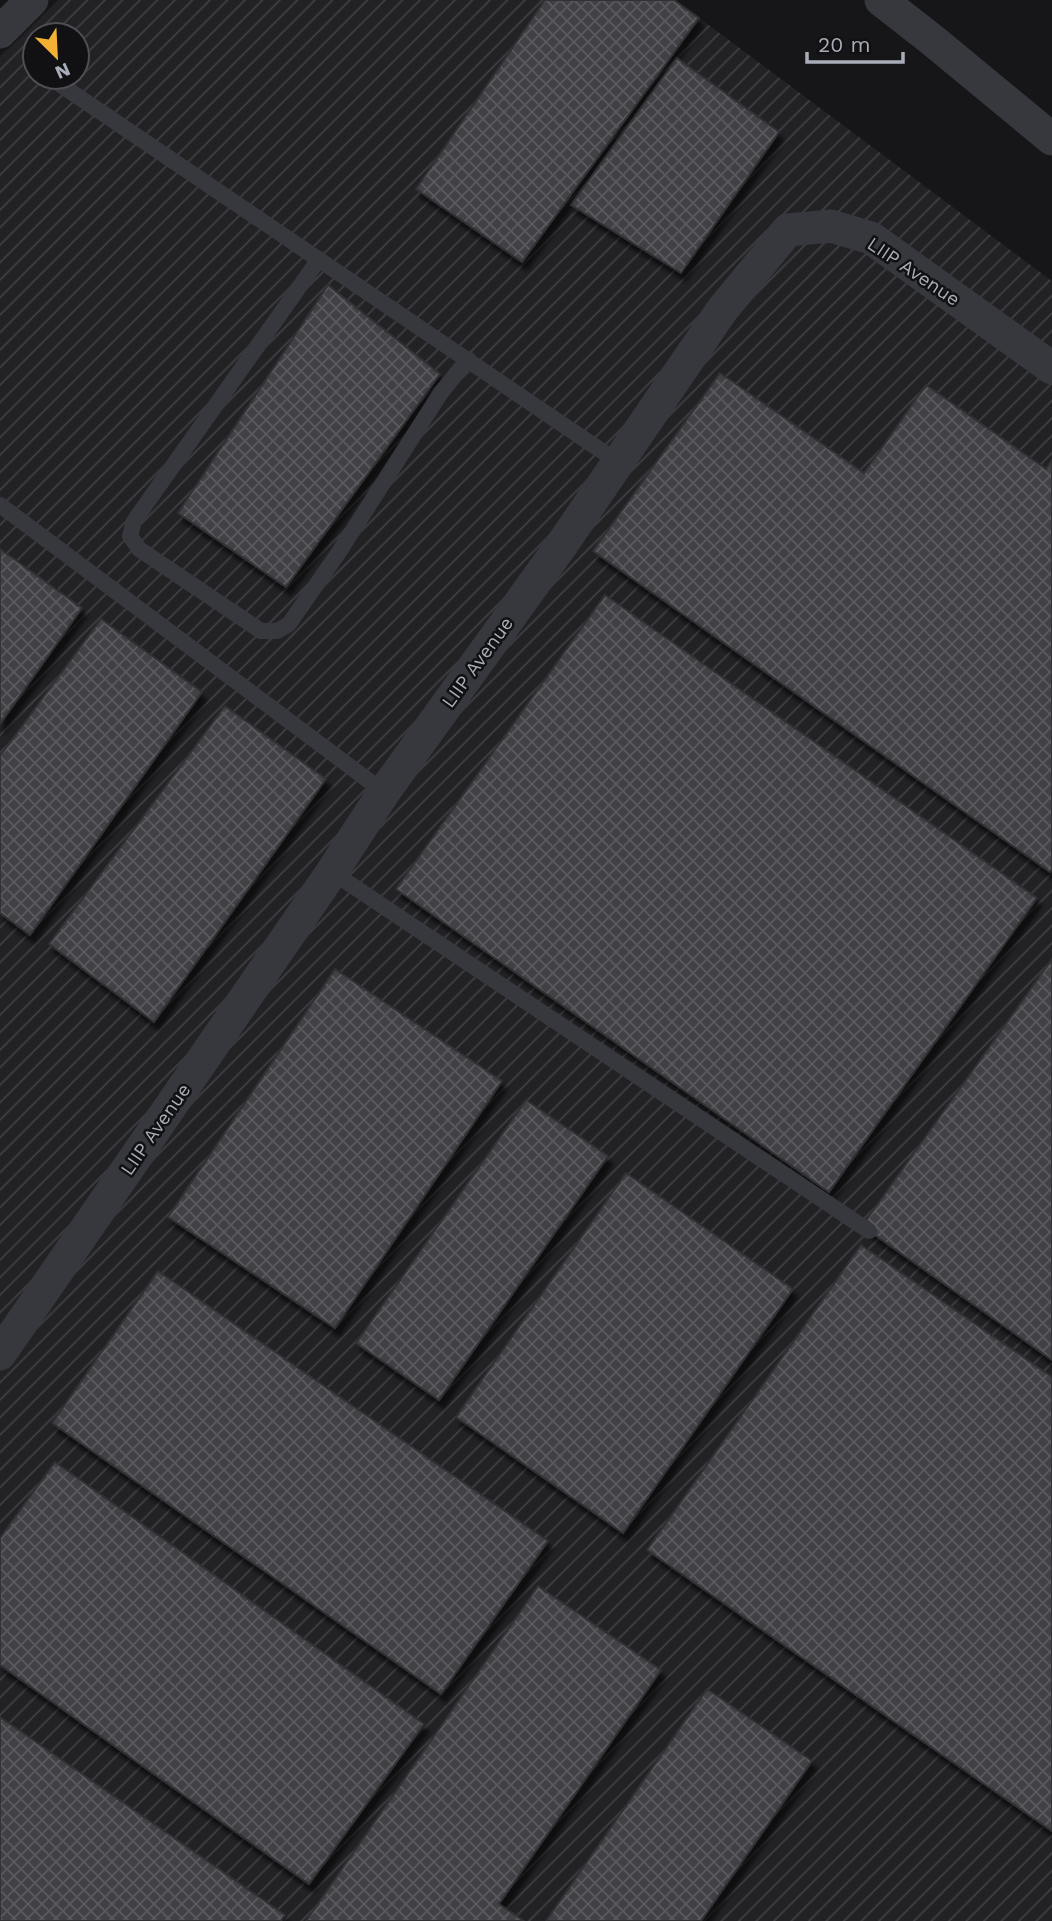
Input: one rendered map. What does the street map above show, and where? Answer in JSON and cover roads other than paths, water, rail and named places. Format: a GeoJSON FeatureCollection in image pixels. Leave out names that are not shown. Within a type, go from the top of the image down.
{"type":"FeatureCollection","features":[{"type":"Feature","properties":{"kind":"street"},"geometry":{"type":"LineString","coordinates":[[0,32],[32,0]]}},
{"type":"Feature","properties":{"kind":"street"},"geometry":{"type":"LineString","coordinates":[[881,0],[1052,139]]}},
{"type":"Feature","properties":{"kind":"street","name":"LIIP Avenue"},"geometry":{"type":"LineString","coordinates":[[0,1354],[332,872],[384,792],[562,543],[722,310],[788,230],[831,226],[870,238],[1052,368]]}},
{"type":"Feature","properties":{"kind":"lane"},"geometry":{"type":"LineString","coordinates":[[70,91],[618,462]]}},
{"type":"Feature","properties":{"kind":"lane"},"geometry":{"type":"LineString","coordinates":[[319,259],[134,521],[130,536],[139,549],[250,624],[261,631],[276,631],[289,624],[339,552],[440,394],[468,359]]}},
{"type":"Feature","properties":{"kind":"lane"},"geometry":{"type":"LineString","coordinates":[[0,505],[384,792]]}},
{"type":"Feature","properties":{"kind":"lane"},"geometry":{"type":"LineString","coordinates":[[332,872],[869,1231]]}}]}
